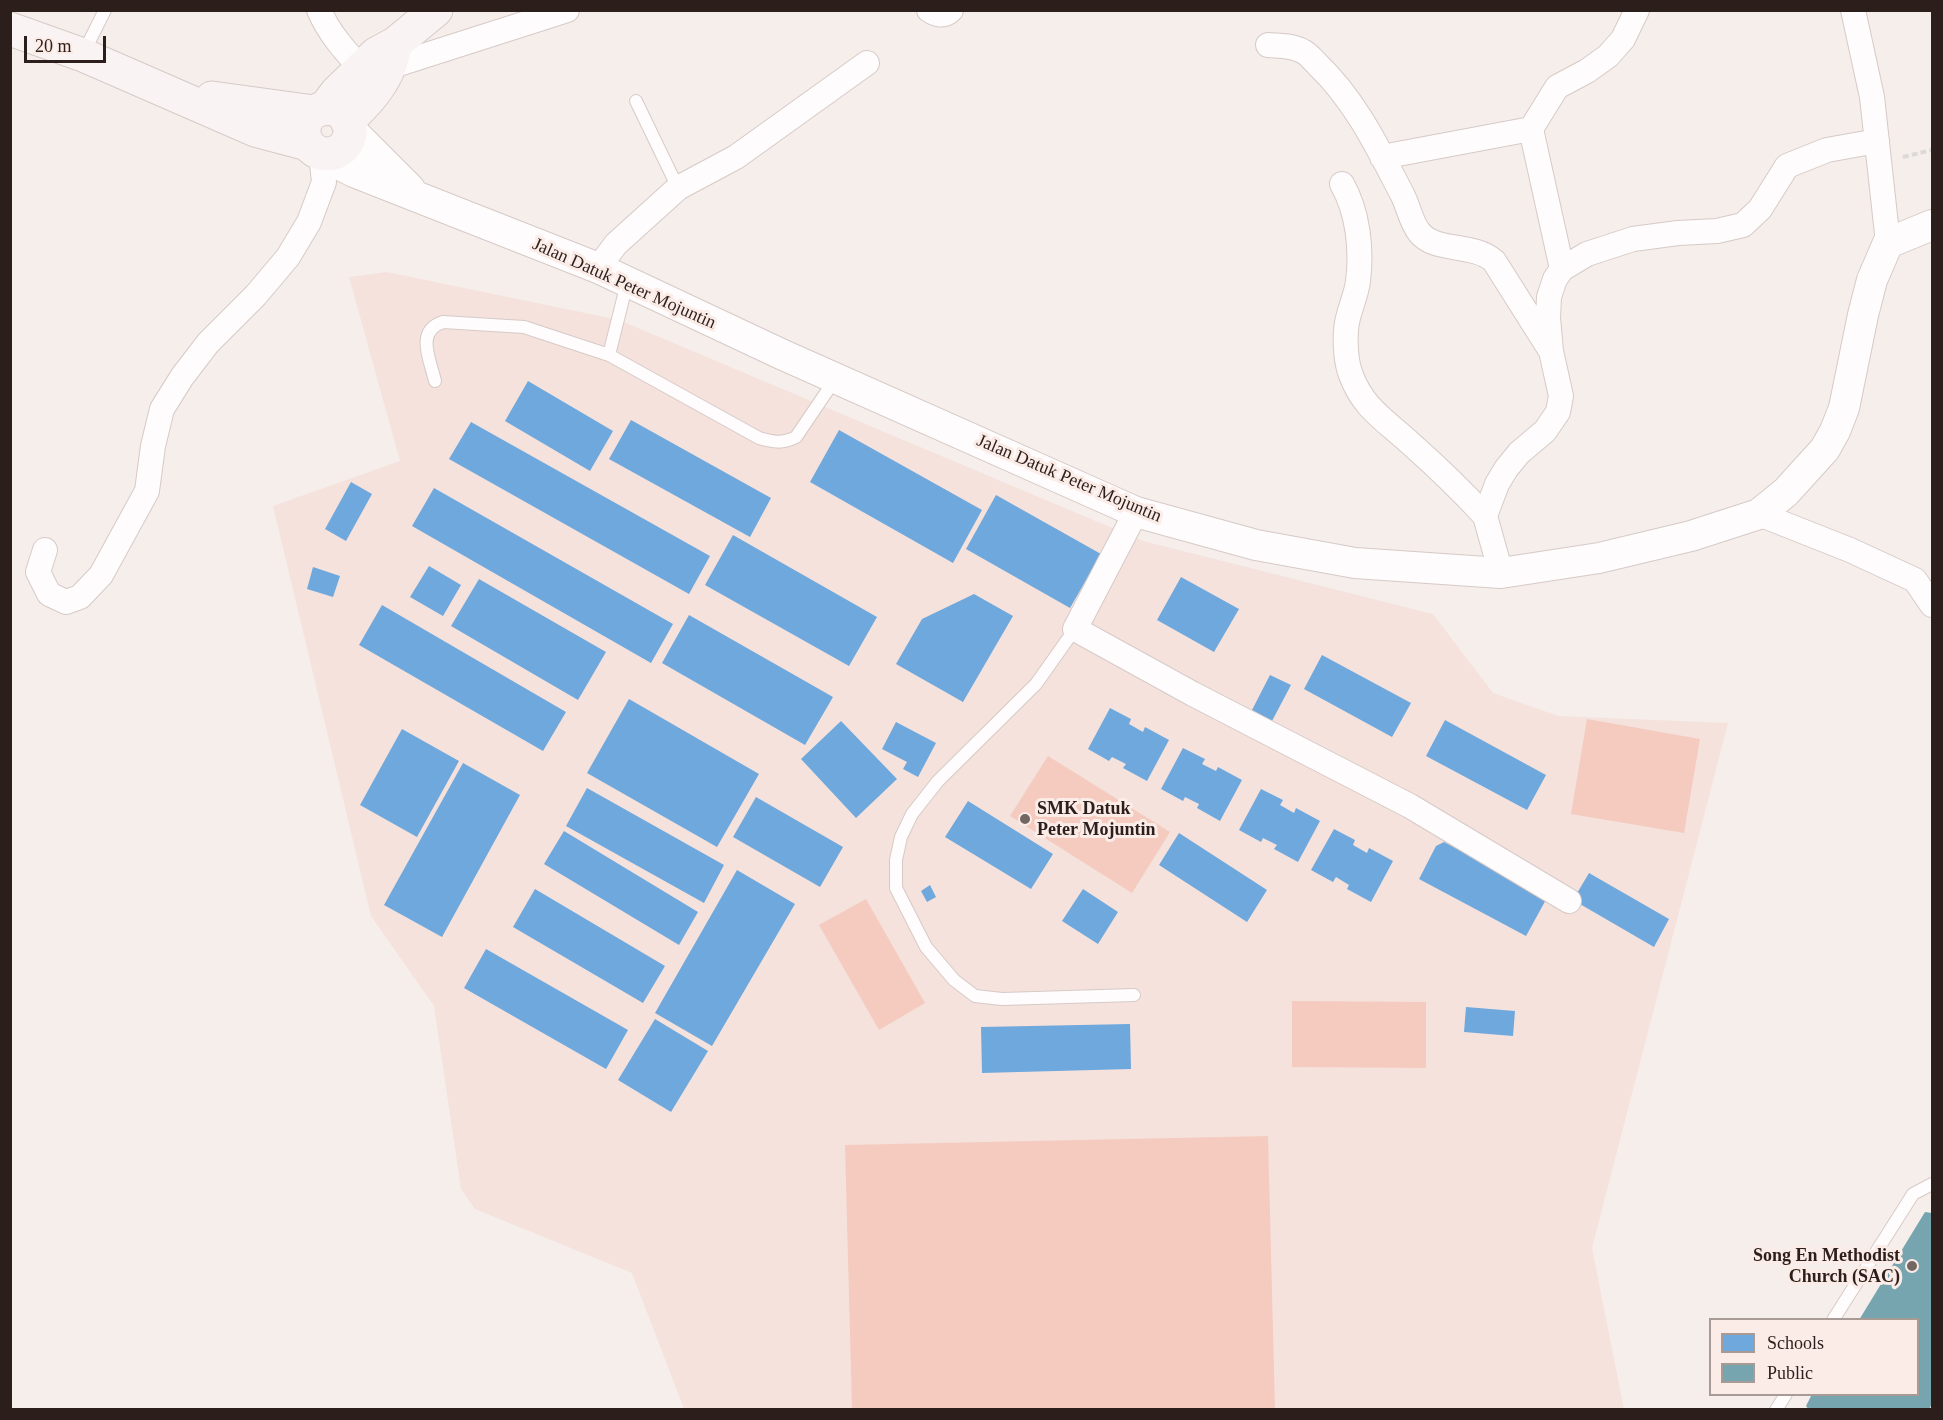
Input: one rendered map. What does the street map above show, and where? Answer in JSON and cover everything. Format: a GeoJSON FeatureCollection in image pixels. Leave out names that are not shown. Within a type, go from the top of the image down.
{"type":"FeatureCollection","features":[{"type":"Feature","properties":{"kind":"main road"},"geometry":{"type":"LineString","coordinates":[[334,118],[349,138],[338,152],[319,151],[305,138],[305,124],[309,117],[334,118],[361,109],[382,59],[436,10]]}},
{"type":"Feature","properties":{"kind":"main road","name":"Jalan Datuk Peter Mojuntin"},"geometry":{"type":"LineString","coordinates":[[10,29],[83,55],[255,130],[319,151]]}},
{"type":"Feature","properties":{"kind":"main road","name":"Jalan Datuk Peter Mojuntin"},"geometry":{"type":"LineString","coordinates":[[178,95],[334,118]]}},
{"type":"Feature","properties":{"kind":"street"},"geometry":{"type":"LineString","coordinates":[[319,10],[325,24],[339,44],[382,59],[567,10]]}},
{"type":"Feature","properties":{"kind":"street"},"geometry":{"type":"LineString","coordinates":[[929,10],[937,15],[948,14],[951,10]]}},
{"type":"Feature","properties":{"kind":"street"},"geometry":{"type":"LineString","coordinates":[[1562,269],[1531,129],[1557,87],[1587,71],[1608,56],[1623,39],[1637,10]]}},
{"type":"Feature","properties":{"kind":"street"},"geometry":{"type":"LineString","coordinates":[[1853,10],[1872,97],[1886,231],[1932,225]]}},
{"type":"Feature","properties":{"kind":"street"},"geometry":{"type":"LineString","coordinates":[[1268,45],[1288,46],[1304,52],[1327,73],[1358,113],[1404,196],[1418,231],[1431,242],[1475,250],[1486,254],[1494,261],[1551,351]]}},
{"type":"Feature","properties":{"kind":"street"},"geometry":{"type":"LineString","coordinates":[[598,268],[616,244],[678,189],[736,157],[867,63]]}},
{"type":"Feature","properties":{"kind":"street","name":"Jalan Datuk Peter Mojuntin"},"geometry":{"type":"LineString","coordinates":[[334,118],[419,198]]}},
{"type":"Feature","properties":{"kind":"street"},"geometry":{"type":"LineString","coordinates":[[1382,157],[1531,129]]}},
{"type":"Feature","properties":{"kind":"street"},"geometry":{"type":"LineString","coordinates":[[1485,516],[1497,484],[1506,469],[1519,453],[1545,431],[1558,412],[1561,396],[1551,351],[1548,318],[1549,297],[1555,279],[1562,269],[1587,254],[1633,239],[1717,231],[1743,225],[1760,209],[1787,166],[1827,150],[1877,141]]}},
{"type":"Feature","properties":{"kind":"street"},"geometry":{"type":"LineString","coordinates":[[45,550],[38,572],[49,594],[66,602],[80,597],[101,575],[147,491],[153,446],[162,410],[182,377],[208,343],[256,295],[288,257],[309,222],[324,182],[319,151]]}},
{"type":"Feature","properties":{"kind":"street","name":"Jalan Datuk Peter Mojuntin"},"geometry":{"type":"LineString","coordinates":[[319,151],[354,172],[598,268],[771,350],[1136,512],[1256,545],[1355,563],[1502,573],[1599,558],[1691,536],[1760,514],[1786,492],[1825,449],[1845,408],[1863,315],[1886,231]]}},
{"type":"Feature","properties":{"kind":"street"},"geometry":{"type":"LineString","coordinates":[[1342,184],[1348,194],[1355,219],[1359,247],[1358,282],[1346,330],[1350,373],[1371,411],[1435,466],[1485,516],[1502,573]]}},
{"type":"Feature","properties":{"kind":"street"},"geometry":{"type":"LineString","coordinates":[[1136,512],[1075,629],[1214,705],[1410,806],[1569,901]]}},
{"type":"Feature","properties":{"kind":"street"},"geometry":{"type":"LineString","coordinates":[[1760,514],[1850,550],[1915,580],[1927,593],[1932,605]]}},
{"type":"Feature","properties":{"kind":"lane"},"geometry":{"type":"LineString","coordinates":[[83,55],[105,10]]}},
{"type":"Feature","properties":{"kind":"lane"},"geometry":{"type":"LineString","coordinates":[[636,101],[678,189]]}},
{"type":"Feature","properties":{"kind":"lane"},"geometry":{"type":"LineString","coordinates":[[609,355],[627,283]]}},
{"type":"Feature","properties":{"kind":"lane"},"geometry":{"type":"LineString","coordinates":[[435,381],[426,342],[428,331],[433,325],[443,322],[524,327],[609,355],[759,438],[778,443],[796,437],[836,377]]}},
{"type":"Feature","properties":{"kind":"lane"},"geometry":{"type":"LineString","coordinates":[[1075,629],[1036,684],[938,780],[912,814],[901,837],[896,860],[896,888],[926,947],[954,980],[975,996],[1002,999],[1134,995]]}},
{"type":"Feature","properties":{"kind":"lane"},"geometry":{"type":"LineString","coordinates":[[1834,1318],[1913,1194],[1932,1184]]}},
{"type":"Feature","properties":{"kind":"lane"},"geometry":{"type":"LineString","coordinates":[[1776,1410],[1785,1396]]}},
{"type":"Feature","properties":{"kind":"shaded area","name":"SMK Datuk Peter Mojuntin"},"geometry":{"type":"Polygon","coordinates":[[[387,272],[619,320],[1143,541],[1433,614],[1493,693],[1558,716],[1728,723],[1592,1248],[1624,1409],[684,1409],[632,1273],[475,1209],[461,1189],[434,1006],[371,916],[273,506],[400,461],[349,277],[387,272]]]}},
{"type":"Feature","properties":{"kind":"shaded area"},"geometry":{"type":"Polygon","coordinates":[[[1587,719],[1700,739],[1684,833],[1571,814],[1587,719]]]}},
{"type":"Feature","properties":{"kind":"shaded area"},"geometry":{"type":"Polygon","coordinates":[[[1048,756],[1170,832],[1132,893],[1010,816],[1048,756]]]}},
{"type":"Feature","properties":{"kind":"shaded area"},"geometry":{"type":"Polygon","coordinates":[[[866,899],[925,1003],[879,1030],[819,925],[866,899]]]}},
{"type":"Feature","properties":{"kind":"shaded area"},"geometry":{"type":"Polygon","coordinates":[[[1292,1001],[1426,1002],[1426,1068],[1292,1067],[1292,1001]]]}},
{"type":"Feature","properties":{"kind":"shaded area"},"geometry":{"type":"Polygon","coordinates":[[[1268,1136],[1275,1409],[852,1409],[845,1145],[1268,1136]]]}},
{"type":"Feature","properties":{"kind":"building: Schools"},"geometry":{"type":"Polygon","coordinates":[[[528,381],[613,431],[590,471],[505,421],[528,381]]]}},
{"type":"Feature","properties":{"kind":"building: Schools"},"geometry":{"type":"Polygon","coordinates":[[[631,420],[771,498],[750,537],[609,459],[631,420]]]}},
{"type":"Feature","properties":{"kind":"building: Schools"},"geometry":{"type":"Polygon","coordinates":[[[471,422],[710,556],[689,594],[449,459],[471,422]]]}},
{"type":"Feature","properties":{"kind":"building: Schools"},"geometry":{"type":"Polygon","coordinates":[[[839,430],[982,510],[953,563],[810,482],[839,430]]]}},
{"type":"Feature","properties":{"kind":"building: Schools"},"geometry":{"type":"Polygon","coordinates":[[[351,482],[372,494],[346,541],[325,529],[351,482]]]}},
{"type":"Feature","properties":{"kind":"building: Schools"},"geometry":{"type":"Polygon","coordinates":[[[434,488],[673,624],[651,663],[412,526],[434,488]]]}},
{"type":"Feature","properties":{"kind":"building: Schools"},"geometry":{"type":"Polygon","coordinates":[[[996,495],[1101,554],[1070,608],[966,549],[996,495]]]}},
{"type":"Feature","properties":{"kind":"building: Schools"},"geometry":{"type":"Polygon","coordinates":[[[733,535],[877,617],[849,666],[705,585],[733,535]]]}},
{"type":"Feature","properties":{"kind":"building: Schools"},"geometry":{"type":"Polygon","coordinates":[[[429,566],[461,585],[443,616],[410,597],[429,566]]]}},
{"type":"Feature","properties":{"kind":"building: Schools"},"geometry":{"type":"Polygon","coordinates":[[[313,567],[340,576],[333,597],[307,589],[313,567]]]}},
{"type":"Feature","properties":{"kind":"building: Schools"},"geometry":{"type":"Polygon","coordinates":[[[1181,577],[1239,609],[1214,652],[1157,620],[1181,577]]]}},
{"type":"Feature","properties":{"kind":"building: Schools"},"geometry":{"type":"Polygon","coordinates":[[[479,579],[606,652],[578,700],[451,626],[479,579]]]}},
{"type":"Feature","properties":{"kind":"building: Schools"},"geometry":{"type":"Polygon","coordinates":[[[974,594],[1013,616],[963,702],[896,664],[922,619],[974,594]]]}},
{"type":"Feature","properties":{"kind":"building: Schools"},"geometry":{"type":"Polygon","coordinates":[[[382,605],[566,712],[543,751],[359,645],[382,605]]]}},
{"type":"Feature","properties":{"kind":"building: Schools"},"geometry":{"type":"Polygon","coordinates":[[[689,615],[833,697],[805,745],[662,663],[689,615]]]}},
{"type":"Feature","properties":{"kind":"building: Schools"},"geometry":{"type":"Polygon","coordinates":[[[1322,655],[1411,703],[1392,737],[1304,689],[1322,655]]]}},
{"type":"Feature","properties":{"kind":"building: Schools"},"geometry":{"type":"Polygon","coordinates":[[[1270,675],[1291,685],[1272,721],[1252,710],[1270,675]]]}},
{"type":"Feature","properties":{"kind":"building: Schools"},"geometry":{"type":"Polygon","coordinates":[[[629,699],[759,774],[717,847],[587,773],[629,699]]]}},
{"type":"Feature","properties":{"kind":"building: Schools"},"geometry":{"type":"Polygon","coordinates":[[[1110,708],[1131,719],[1129,724],[1143,732],[1145,727],[1169,740],[1147,781],[1123,768],[1126,764],[1112,757],[1109,761],[1088,749],[1110,708]]]}},
{"type":"Feature","properties":{"kind":"building: Schools"},"geometry":{"type":"Polygon","coordinates":[[[1445,720],[1546,775],[1527,810],[1426,756],[1445,720]]]}},
{"type":"Feature","properties":{"kind":"building: Schools"},"geometry":{"type":"Polygon","coordinates":[[[841,721],[897,779],[856,818],[801,759],[841,721]]]}},
{"type":"Feature","properties":{"kind":"building: Schools"},"geometry":{"type":"Polygon","coordinates":[[[896,722],[936,743],[918,777],[903,769],[907,762],[882,749],[896,722]]]}},
{"type":"Feature","properties":{"kind":"building: Schools"},"geometry":{"type":"Polygon","coordinates":[[[402,729],[459,761],[417,837],[360,805],[402,729]]]}},
{"type":"Feature","properties":{"kind":"building: Schools"},"geometry":{"type":"Polygon","coordinates":[[[1183,748],[1205,759],[1202,764],[1216,771],[1218,767],[1242,780],[1220,821],[1197,808],[1199,804],[1185,797],[1183,801],[1161,789],[1183,748]]]}},
{"type":"Feature","properties":{"kind":"building: Schools"},"geometry":{"type":"Polygon","coordinates":[[[463,763],[520,795],[442,937],[384,905],[463,763]]]}},
{"type":"Feature","properties":{"kind":"building: Schools"},"geometry":{"type":"Polygon","coordinates":[[[587,788],[724,865],[704,903],[566,826],[587,788]]]}},
{"type":"Feature","properties":{"kind":"building: Schools"},"geometry":{"type":"Polygon","coordinates":[[[1261,789],[1283,800],[1280,805],[1294,813],[1296,808],[1320,821],[1298,862],[1274,849],[1277,845],[1263,838],[1261,842],[1239,830],[1261,789]]]}},
{"type":"Feature","properties":{"kind":"building: Schools"},"geometry":{"type":"Polygon","coordinates":[[[756,797],[843,847],[820,887],[733,837],[756,797]]]}},
{"type":"Feature","properties":{"kind":"building: Schools"},"geometry":{"type":"Polygon","coordinates":[[[968,801],[1053,854],[1031,889],[945,837],[968,801]]]}},
{"type":"Feature","properties":{"kind":"building: Schools"},"geometry":{"type":"Polygon","coordinates":[[[1334,829],[1355,840],[1353,845],[1367,853],[1369,848],[1393,861],[1371,902],[1347,889],[1349,885],[1336,877],[1333,882],[1311,870],[1334,829]]]}},
{"type":"Feature","properties":{"kind":"building: Schools"},"geometry":{"type":"Polygon","coordinates":[[[564,831],[698,912],[679,945],[544,864],[564,831]]]}},
{"type":"Feature","properties":{"kind":"building: Schools"},"geometry":{"type":"Polygon","coordinates":[[[1179,833],[1267,890],[1247,922],[1159,865],[1179,833]]]}},
{"type":"Feature","properties":{"kind":"building: Schools"},"geometry":{"type":"Polygon","coordinates":[[[1444,842],[1548,896],[1526,936],[1419,879],[1436,846],[1444,842]]]}},
{"type":"Feature","properties":{"kind":"building: Schools"},"geometry":{"type":"Polygon","coordinates":[[[737,870],[795,904],[712,1046],[655,1013],[737,870]]]}},
{"type":"Feature","properties":{"kind":"building: Schools"},"geometry":{"type":"Polygon","coordinates":[[[1589,873],[1669,919],[1654,947],[1573,900],[1589,873]]]}},
{"type":"Feature","properties":{"kind":"building: Schools"},"geometry":{"type":"Polygon","coordinates":[[[930,885],[936,897],[927,902],[921,891],[930,885]]]}},
{"type":"Feature","properties":{"kind":"building: Schools"},"geometry":{"type":"Polygon","coordinates":[[[535,889],[665,966],[643,1003],[513,927],[535,889]]]}},
{"type":"Feature","properties":{"kind":"building: Schools"},"geometry":{"type":"Polygon","coordinates":[[[1083,889],[1118,912],[1098,944],[1062,921],[1083,889]]]}},
{"type":"Feature","properties":{"kind":"building: Schools"},"geometry":{"type":"Polygon","coordinates":[[[486,949],[628,1030],[606,1069],[464,988],[486,949]]]}},
{"type":"Feature","properties":{"kind":"building: Schools"},"geometry":{"type":"Polygon","coordinates":[[[1466,1007],[1515,1011],[1513,1036],[1464,1032],[1466,1007]]]}},
{"type":"Feature","properties":{"kind":"building: Schools"},"geometry":{"type":"Polygon","coordinates":[[[655,1019],[708,1051],[671,1112],[618,1080],[655,1019]]]}},
{"type":"Feature","properties":{"kind":"building: Schools"},"geometry":{"type":"Polygon","coordinates":[[[1130,1024],[1131,1069],[982,1073],[981,1027],[1130,1024]]]}},
{"type":"Feature","properties":{"kind":"building: Public","name":"Song En Methodist Church (SAC)"},"geometry":{"type":"Polygon","coordinates":[[[1925,1212],[1932,1213],[1932,1403],[1929,1410],[1809,1410],[1806,1406],[1811,1396],[1919,1396],[1919,1318],[1860,1318],[1925,1212]]]}},
{"type":"Feature","properties":{"kind":"place","name":"SMK Datuk Peter Mojuntin"},"geometry":{"type":"Point","coordinates":[1025,819]}},
{"type":"Feature","properties":{"kind":"place","name":"Song En Methodist Church (SAC)"},"geometry":{"type":"Point","coordinates":[1912,1266]}}]}
